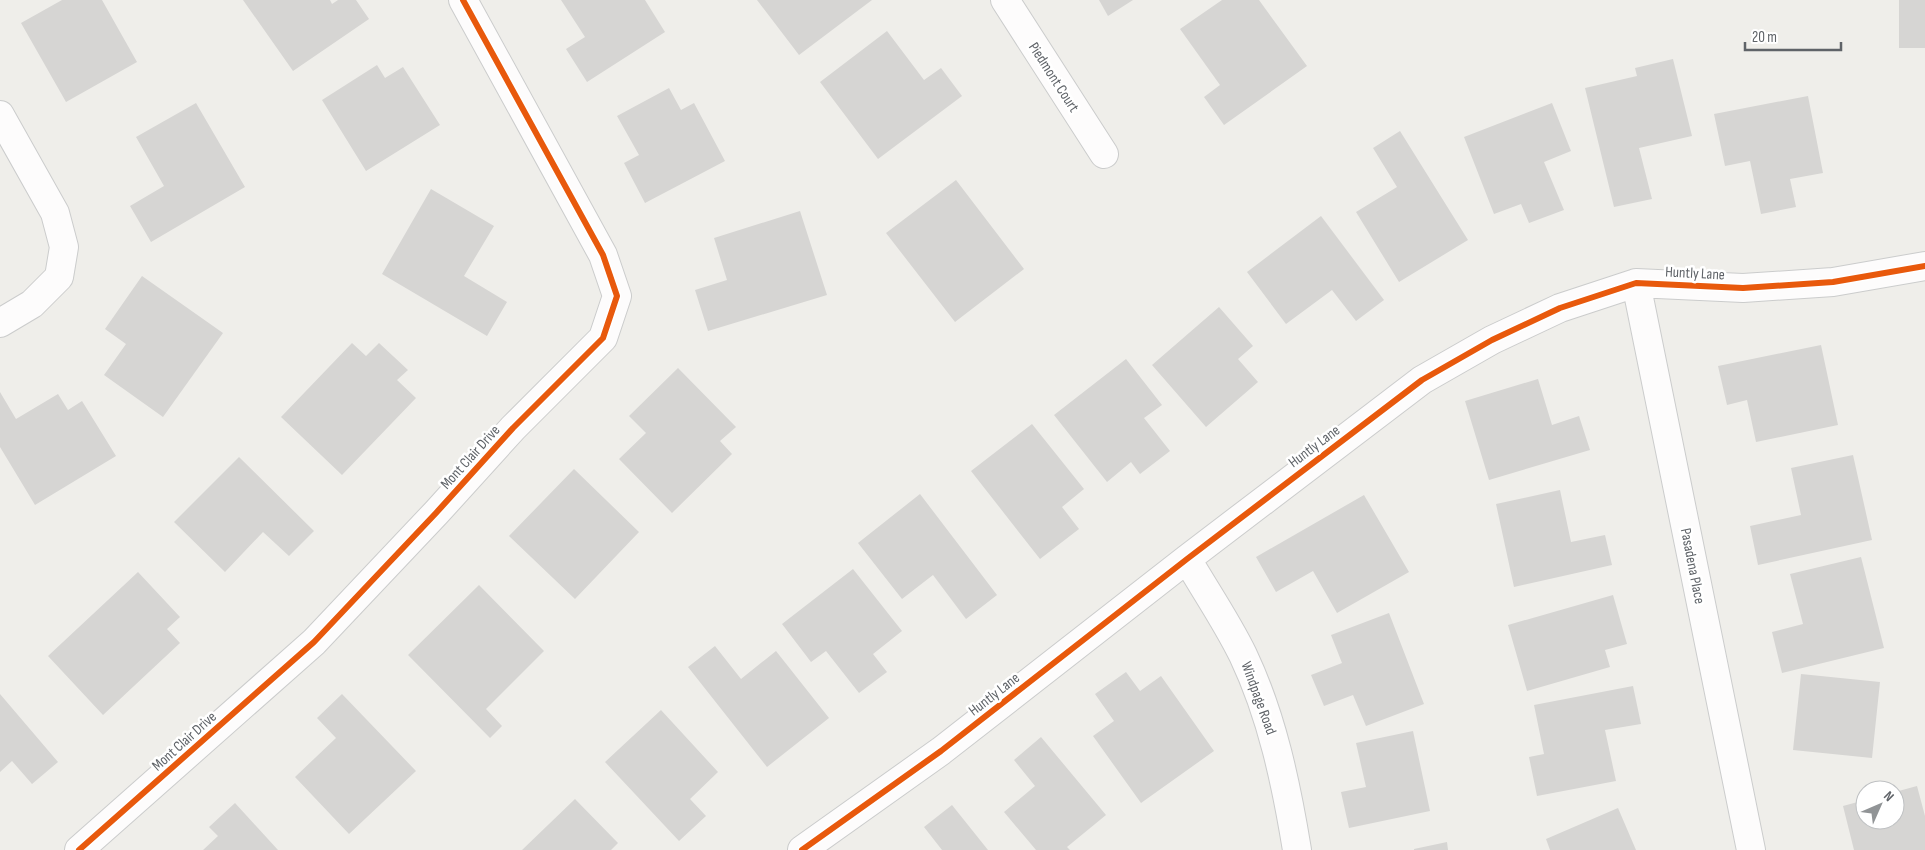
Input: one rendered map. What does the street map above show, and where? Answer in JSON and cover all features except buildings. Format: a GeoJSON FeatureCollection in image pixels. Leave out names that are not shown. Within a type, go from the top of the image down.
{"type":"FeatureCollection","features":[{"type":"Feature","properties":{"kind":"street","name":"Mont Clair Drive"},"geometry":{"type":"LineString","coordinates":[[79,850],[314,642],[513,428],[603,338],[616,296],[603,255],[464,0]]}},
{"type":"Feature","properties":{"kind":"street","name":"Piedmont Court"},"geometry":{"type":"LineString","coordinates":[[1004,0],[1104,154]]}},
{"type":"Feature","properties":{"kind":"street"},"geometry":{"type":"LineString","coordinates":[[0,115],[55,213],[64,247],[59,277],[32,304],[0,324]]}},
{"type":"Feature","properties":{"kind":"street","name":"Huntly Lane"},"geometry":{"type":"LineString","coordinates":[[802,850],[940,751],[1422,380],[1492,340],[1560,308],[1636,283],[1743,288],[1833,282],[1925,266]]}},
{"type":"Feature","properties":{"kind":"street","name":"Pasadena Place"},"geometry":{"type":"LineString","coordinates":[[1636,283],[1751,850]]}},
{"type":"Feature","properties":{"kind":"street","name":"Windpage Road"},"geometry":{"type":"LineString","coordinates":[[1187,559],[1243,655],[1272,730],[1287,790],[1297,850]]}},
{"type":"Feature","properties":{"kind":"cycle path"},"geometry":{"type":"LineString","coordinates":[[79,850],[314,642],[513,428],[603,338],[617,296],[603,255],[463,0]]}},
{"type":"Feature","properties":{"kind":"cycle path"},"geometry":{"type":"LineString","coordinates":[[802,850],[941,751],[1187,559],[1422,380],[1492,340],[1560,308],[1636,283],[1743,288],[1833,282],[1925,266]]}}]}
